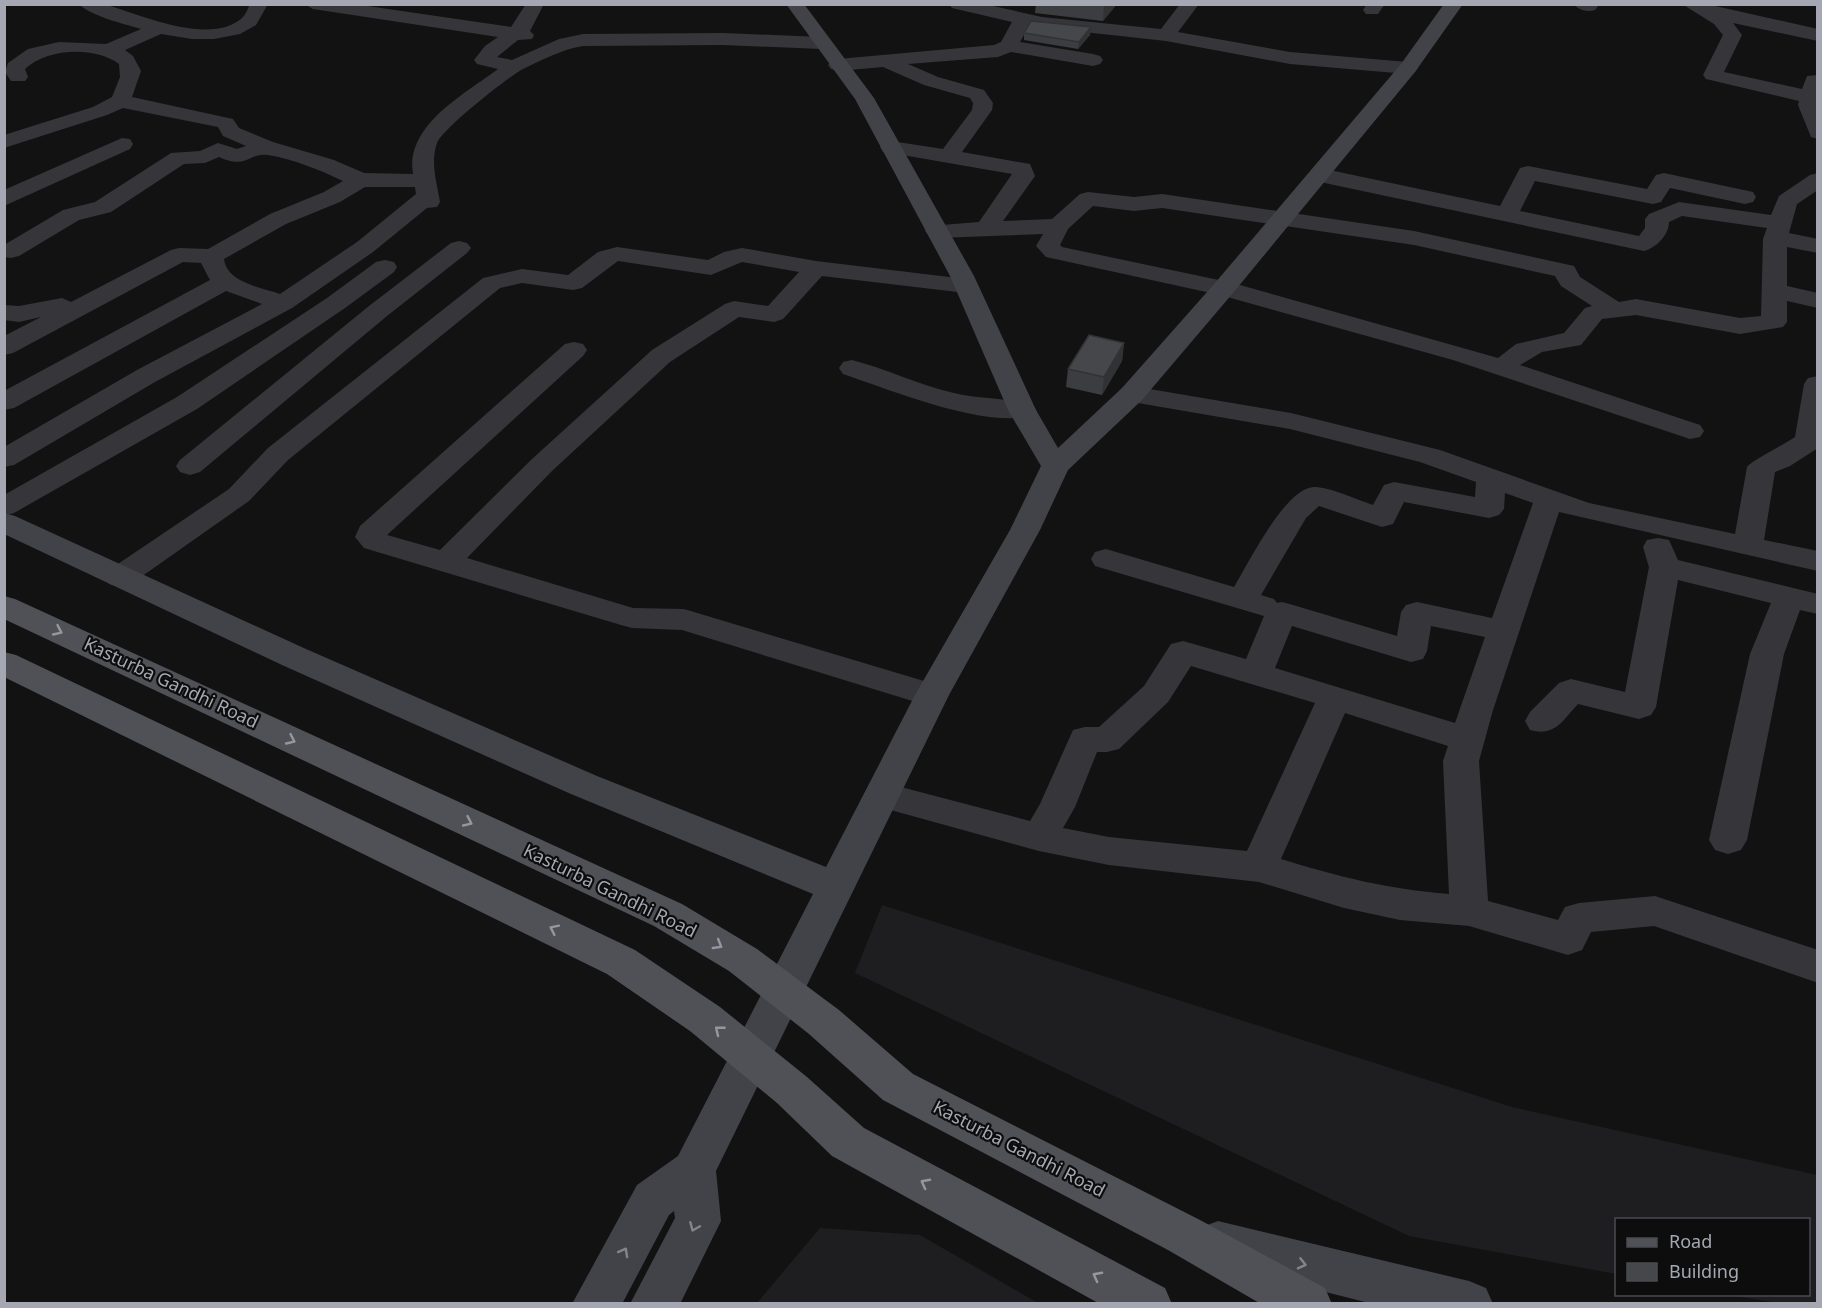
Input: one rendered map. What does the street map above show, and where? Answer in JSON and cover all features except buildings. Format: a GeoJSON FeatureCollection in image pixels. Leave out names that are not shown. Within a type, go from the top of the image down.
{"type":"FeatureCollection","features":[{"type":"Feature","properties":{"kind":"main road","name":"Kasturba Gandhi Road"},"geometry":{"type":"LineString","coordinates":[[4,606],[668,915],[743,960],[824,1022],[898,1087],[1184,1235],[1308,1304]]}},
{"type":"Feature","properties":{"kind":"main road"},"geometry":{"type":"LineString","coordinates":[[4,663],[621,962],[705,1019],[792,1090],[848,1142],[1149,1304]]}},
{"type":"Feature","properties":{"kind":"street"},"geometry":{"type":"LineString","coordinates":[[88,4],[156,29],[192,33],[231,29],[250,20],[259,4]]}},
{"type":"Feature","properties":{"kind":"street"},"geometry":{"type":"LineString","coordinates":[[313,4],[512,35],[562,35],[583,40]]}},
{"type":"Feature","properties":{"kind":"street"},"geometry":{"type":"LineString","coordinates":[[514,66],[484,60],[492,50],[522,28],[536,4]]}},
{"type":"Feature","properties":{"kind":"street"},"geometry":{"type":"LineString","coordinates":[[795,4],[821,43],[864,98],[966,286],[1022,410],[1055,466]]}},
{"type":"Feature","properties":{"kind":"street"},"geometry":{"type":"LineString","coordinates":[[1166,35],[1190,4]]}},
{"type":"Feature","properties":{"kind":"street"},"geometry":{"type":"LineString","coordinates":[[596,1304],[653,1200],[694,1170],[932,695],[1025,530],[1055,466],[1132,394],[1224,288],[1408,68],[1454,4]]}},
{"type":"Feature","properties":{"kind":"street"},"geometry":{"type":"LineString","coordinates":[[958,14],[987,7],[1016,32]]}},
{"type":"Feature","properties":{"kind":"street"},"geometry":{"type":"LineString","coordinates":[[1699,8],[1721,20],[1733,35],[1779,42],[1818,53]]}},
{"type":"Feature","properties":{"kind":"street"},"geometry":{"type":"LineString","coordinates":[[1699,8],[1818,35]]}},
{"type":"Feature","properties":{"kind":"street"},"geometry":{"type":"LineString","coordinates":[[958,14],[1093,60]]}},
{"type":"Feature","properties":{"kind":"street"},"geometry":{"type":"LineString","coordinates":[[838,65],[924,55],[998,51],[1016,32],[1076,27],[1166,35],[1290,58],[1408,68]]}},
{"type":"Feature","properties":{"kind":"street"},"geometry":{"type":"LineString","coordinates":[[109,50],[156,29]]}},
{"type":"Feature","properties":{"kind":"street"},"geometry":{"type":"LineString","coordinates":[[1733,35],[1713,75],[1813,98]]}},
{"type":"Feature","properties":{"kind":"street"},"geometry":{"type":"LineString","coordinates":[[428,198],[422,163],[427,140],[448,117],[514,66],[548,53],[566,43],[583,40],[723,39],[821,43]]}},
{"type":"Feature","properties":{"kind":"street"},"geometry":{"type":"LineString","coordinates":[[4,52],[32,54],[62,48],[109,50],[121,55],[130,63],[132,71],[120,101]]}},
{"type":"Feature","properties":{"kind":"street"},"geometry":{"type":"LineString","coordinates":[[18,77],[15,67],[32,54]]}},
{"type":"Feature","properties":{"kind":"street"},"geometry":{"type":"LineString","coordinates":[[887,61],[909,74],[936,84],[977,94],[981,98],[981,110],[949,156]]}},
{"type":"Feature","properties":{"kind":"street"},"geometry":{"type":"LineString","coordinates":[[1818,76],[1811,86],[1813,98],[1808,105],[1818,133]]}},
{"type":"Feature","properties":{"kind":"street"},"geometry":{"type":"LineString","coordinates":[[4,142],[100,111],[120,101],[226,123],[230,132],[265,147],[327,165],[360,180],[428,198]]}},
{"type":"Feature","properties":{"kind":"street"},"geometry":{"type":"LineString","coordinates":[[4,199],[114,142],[144,151]]}},
{"type":"Feature","properties":{"kind":"street"},"geometry":{"type":"LineString","coordinates":[[11,251],[71,215],[103,207],[180,158],[205,157],[218,148],[236,157],[265,147]]}},
{"type":"Feature","properties":{"kind":"street"},"geometry":{"type":"LineString","coordinates":[[891,147],[1012,166],[1025,172],[987,228]]}},
{"type":"Feature","properties":{"kind":"street"},"geometry":{"type":"LineString","coordinates":[[1507,214],[1528,173],[1653,197],[1664,180],[1780,223],[1818,246]]}},
{"type":"Feature","properties":{"kind":"street"},"geometry":{"type":"LineString","coordinates":[[1320,175],[1644,244],[1657,229],[1658,219],[1679,209],[1780,223]]}},
{"type":"Feature","properties":{"kind":"street"},"geometry":{"type":"LineString","coordinates":[[4,347],[179,255],[212,256],[278,219],[332,198],[360,180]]}},
{"type":"Feature","properties":{"kind":"street"},"geometry":{"type":"LineString","coordinates":[[1504,368],[1512,356],[1533,346],[1572,340],[1594,313],[1636,307],[1740,326],[1774,322],[1774,291],[1780,223],[1787,201],[1818,180]]}},
{"type":"Feature","properties":{"kind":"street"},"geometry":{"type":"LineString","coordinates":[[4,459],[146,376],[283,303],[365,247],[428,198]]}},
{"type":"Feature","properties":{"kind":"street"},"geometry":{"type":"LineString","coordinates":[[1615,310],[1570,281],[1565,271],[1414,238],[1162,201],[1134,204],[1094,199],[1084,201],[1058,226],[1048,246],[1054,252],[1224,288],[1462,354],[1690,431]]}},
{"type":"Feature","properties":{"kind":"street"},"geometry":{"type":"LineString","coordinates":[[937,231],[1058,226]]}},
{"type":"Feature","properties":{"kind":"street"},"geometry":{"type":"LineString","coordinates":[[190,466],[378,311],[459,248]]}},
{"type":"Feature","properties":{"kind":"street"},"geometry":{"type":"LineString","coordinates":[[120,577],[239,495],[278,454],[492,283],[522,276],[573,283],[606,257],[617,254],[703,268],[716,267],[732,257],[742,255],[816,268],[966,286]]}},
{"type":"Feature","properties":{"kind":"street"},"geometry":{"type":"LineString","coordinates":[[212,256],[213,267],[224,282],[283,303]]}},
{"type":"Feature","properties":{"kind":"street"},"geometry":{"type":"LineString","coordinates":[[4,507],[187,403],[336,303],[385,267]]}},
{"type":"Feature","properties":{"kind":"street"},"geometry":{"type":"LineString","coordinates":[[446,562],[542,465],[661,356],[734,309],[774,314],[816,268]]}},
{"type":"Feature","properties":{"kind":"street"},"geometry":{"type":"LineString","coordinates":[[4,402],[224,282]]}},
{"type":"Feature","properties":{"kind":"street"},"geometry":{"type":"LineString","coordinates":[[4,312],[19,314],[46,309],[64,305],[91,290],[112,290]]}},
{"type":"Feature","properties":{"kind":"street"},"geometry":{"type":"LineString","coordinates":[[1774,291],[1818,301]]}},
{"type":"Feature","properties":{"kind":"street"},"geometry":{"type":"LineString","coordinates":[[336,303],[439,324]]}},
{"type":"Feature","properties":{"kind":"street"},"geometry":{"type":"LineString","coordinates":[[574,350],[371,533],[370,537],[375,541],[632,618],[684,620],[932,695]]}},
{"type":"Feature","properties":{"kind":"street"},"geometry":{"type":"LineString","coordinates":[[852,368],[946,399],[982,407],[1022,410]]}},
{"type":"Feature","properties":{"kind":"street"},"geometry":{"type":"LineString","coordinates":[[1748,546],[1761,467],[1780,460],[1809,441],[1817,384]]}},
{"type":"Feature","properties":{"kind":"street"},"geometry":{"type":"LineString","coordinates":[[1132,394],[1291,421],[1430,456],[1581,510],[1818,561]]}},
{"type":"Feature","properties":{"kind":"street"},"geometry":{"type":"LineString","coordinates":[[1242,600],[1294,513],[1314,495],[1382,518],[1394,491],[1489,509],[1491,478]]}},
{"type":"Feature","properties":{"kind":"street"},"geometry":{"type":"LineString","coordinates":[[1469,911],[1461,761],[1549,499]]}},
{"type":"Feature","properties":{"kind":"street"},"geometry":{"type":"LineString","coordinates":[[4,522],[120,577],[584,785],[836,887]]}},
{"type":"Feature","properties":{"kind":"street"},"geometry":{"type":"LineString","coordinates":[[1542,721],[1571,691],[1639,706],[1665,567],[1658,545],[1658,527]]}},
{"type":"Feature","properties":{"kind":"street"},"geometry":{"type":"LineString","coordinates":[[1106,559],[1411,651],[1417,612],[1504,631]]}},
{"type":"Feature","properties":{"kind":"street"},"geometry":{"type":"LineString","coordinates":[[1665,567],[1803,600],[1767,654],[1728,840]]}},
{"type":"Feature","properties":{"kind":"street"},"geometry":{"type":"LineString","coordinates":[[1256,674],[1282,612]]}},
{"type":"Feature","properties":{"kind":"street"},"geometry":{"type":"LineString","coordinates":[[1039,837],[1057,807],[1085,739],[1107,740],[1156,694],[1183,652],[1335,697],[1467,740]]}},
{"type":"Feature","properties":{"kind":"street"},"geometry":{"type":"LineString","coordinates":[[1259,867],[1335,697]]}},
{"type":"Feature","properties":{"kind":"street"},"geometry":{"type":"LineString","coordinates":[[882,795],[1039,837],[1109,851],[1259,867],[1344,893],[1400,905],[1469,911],[1568,939],[1579,918],[1655,911],[1818,967]]}},
{"type":"Feature","properties":{"kind":"street"},"geometry":{"type":"LineString","coordinates":[[654,1304],[698,1221],[694,1170]]}},
{"type":"Feature","properties":{"kind":"street"},"geometry":{"type":"LineString","coordinates":[[1184,1235],[1469,1304]]}},
{"type":"Feature","properties":{"kind":"shaded area"},"geometry":{"type":"Polygon","coordinates":[[[882,905],[1512,1107],[1817,1175],[1817,1303],[1778,1303],[1735,1296],[1810,1296],[1810,1218],[1615,1218],[1615,1274],[1409,1236],[855,973],[882,905]]]}},
{"type":"Feature","properties":{"kind":"shaded area"},"geometry":{"type":"Polygon","coordinates":[[[820,1228],[920,1235],[1038,1303],[757,1303],[820,1228]]]}}]}
